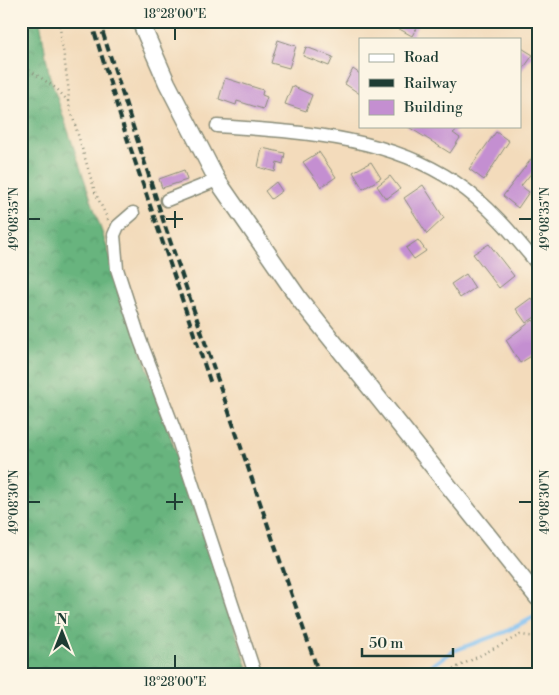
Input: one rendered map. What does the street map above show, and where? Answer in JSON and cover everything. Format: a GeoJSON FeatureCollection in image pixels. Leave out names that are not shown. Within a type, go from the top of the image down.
{"type":"FeatureCollection","features":[{"type":"Feature","properties":{"kind":"main road"},"geometry":{"type":"LineString","coordinates":[[140,21],[167,83],[217,180],[300,300],[538,598]]}},
{"type":"Feature","properties":{"kind":"street"},"geometry":{"type":"LineString","coordinates":[[218,126],[326,136],[391,151],[414,159],[455,182],[478,200],[514,235],[538,265]]}},
{"type":"Feature","properties":{"kind":"street"},"geometry":{"type":"LineString","coordinates":[[167,200],[217,180]]}},
{"type":"Feature","properties":{"kind":"street"},"geometry":{"type":"LineString","coordinates":[[133,214],[118,226],[114,235],[117,269],[140,340],[182,454],[255,674]]}},
{"type":"Feature","properties":{"kind":"path"},"geometry":{"type":"LineString","coordinates":[[59,21],[69,92],[68,101],[94,192],[114,235]]}},
{"type":"Feature","properties":{"kind":"path"},"geometry":{"type":"LineString","coordinates":[[21,64],[57,89],[68,101]]}},
{"type":"Feature","properties":{"kind":"path"},"geometry":{"type":"LineString","coordinates":[[444,674],[520,635],[538,637]]}},
{"type":"Feature","properties":{"kind":"green space"},"geometry":{"type":"Polygon","coordinates":[[[21,21],[40,21],[49,74],[250,674],[21,674],[21,21]]]}},
{"type":"Feature","properties":{"kind":"building"},"geometry":{"type":"Polygon","coordinates":[[[385,21],[420,21],[412,36],[385,21]]]}},
{"type":"Feature","properties":{"kind":"building"},"geometry":{"type":"Polygon","coordinates":[[[278,40],[296,46],[289,68],[271,63],[278,40]]]}},
{"type":"Feature","properties":{"kind":"building"},"geometry":{"type":"Polygon","coordinates":[[[306,47],[333,57],[329,66],[303,56],[306,47]]]}},
{"type":"Feature","properties":{"kind":"building"},"geometry":{"type":"Polygon","coordinates":[[[522,48],[533,55],[522,70],[522,48]]]}},
{"type":"Feature","properties":{"kind":"building"},"geometry":{"type":"Polygon","coordinates":[[[353,69],[359,73],[359,93],[345,84],[353,69]]]}},
{"type":"Feature","properties":{"kind":"building"},"geometry":{"type":"Polygon","coordinates":[[[225,78],[263,90],[262,95],[267,97],[263,109],[237,101],[236,105],[219,99],[225,78]]]}},
{"type":"Feature","properties":{"kind":"building"},"geometry":{"type":"Polygon","coordinates":[[[292,86],[312,95],[306,111],[285,104],[292,86]]]}},
{"type":"Feature","properties":{"kind":"building"},"geometry":{"type":"Polygon","coordinates":[[[410,128],[459,128],[453,133],[460,138],[450,153],[410,128]]]}},
{"type":"Feature","properties":{"kind":"building"},"geometry":{"type":"Polygon","coordinates":[[[496,132],[509,141],[484,180],[469,169],[496,132]]]}},
{"type":"Feature","properties":{"kind":"building"},"geometry":{"type":"Polygon","coordinates":[[[262,148],[285,153],[283,164],[277,162],[275,172],[258,167],[262,148]]]}},
{"type":"Feature","properties":{"kind":"building"},"geometry":{"type":"Polygon","coordinates":[[[538,150],[538,175],[533,171],[521,186],[529,192],[518,208],[503,196],[538,150]]]}},
{"type":"Feature","properties":{"kind":"building"},"geometry":{"type":"Polygon","coordinates":[[[319,152],[336,177],[321,187],[303,162],[319,152]]]}},
{"type":"Feature","properties":{"kind":"building"},"geometry":{"type":"Polygon","coordinates":[[[371,162],[381,178],[363,189],[353,172],[371,162]]]}},
{"type":"Feature","properties":{"kind":"building"},"geometry":{"type":"Polygon","coordinates":[[[184,170],[187,180],[162,188],[159,179],[184,170]]]}},
{"type":"Feature","properties":{"kind":"building"},"geometry":{"type":"Polygon","coordinates":[[[390,176],[400,189],[386,199],[377,186],[390,176]]]}},
{"type":"Feature","properties":{"kind":"building"},"geometry":{"type":"Polygon","coordinates":[[[276,182],[282,191],[271,199],[265,191],[276,182]]]}},
{"type":"Feature","properties":{"kind":"building"},"geometry":{"type":"Polygon","coordinates":[[[423,185],[444,218],[427,234],[404,198],[423,185]]]}},
{"type":"Feature","properties":{"kind":"building"},"geometry":{"type":"Polygon","coordinates":[[[418,240],[426,251],[414,259],[406,248],[418,240]]]}},
{"type":"Feature","properties":{"kind":"building"},"geometry":{"type":"Polygon","coordinates":[[[489,244],[514,276],[499,288],[473,254],[489,244]]]}},
{"type":"Feature","properties":{"kind":"building"},"geometry":{"type":"Polygon","coordinates":[[[466,274],[475,288],[460,298],[451,284],[466,274]]]}},
{"type":"Feature","properties":{"kind":"building"},"geometry":{"type":"Polygon","coordinates":[[[531,298],[538,307],[538,315],[526,323],[516,309],[531,298]]]}},
{"type":"Feature","properties":{"kind":"building"},"geometry":{"type":"Polygon","coordinates":[[[533,320],[538,326],[538,352],[520,363],[506,340],[533,320]]]}},
{"type":"Feature","properties":{"kind":"waterway"},"geometry":{"type":"LineString","coordinates":[[420,674],[453,651],[505,632],[538,615]]}},
{"type":"Feature","properties":{"kind":"railway"},"geometry":{"type":"LineString","coordinates":[[91,21],[125,132],[211,384]]}},
{"type":"Feature","properties":{"kind":"railway"},"geometry":{"type":"LineString","coordinates":[[99,21],[166,229],[319,674]]}}]}
